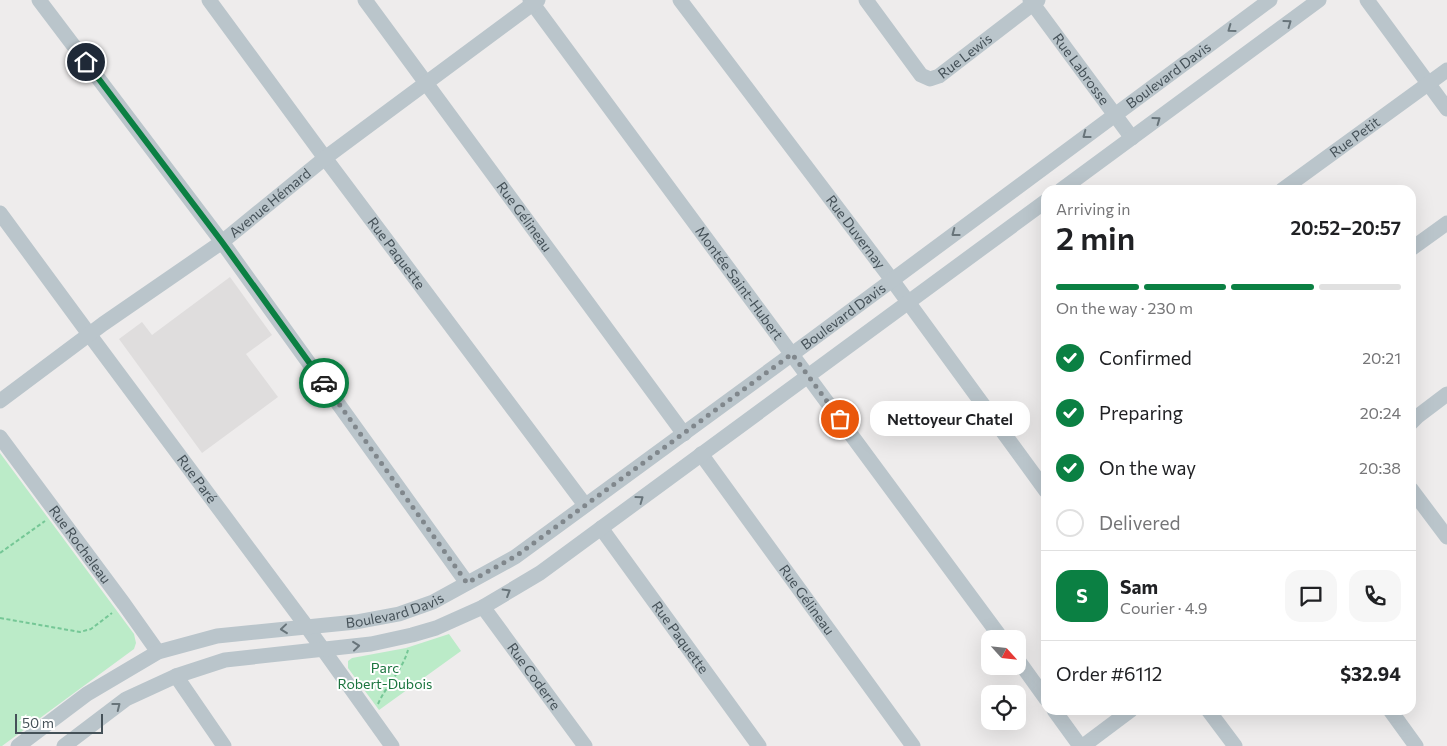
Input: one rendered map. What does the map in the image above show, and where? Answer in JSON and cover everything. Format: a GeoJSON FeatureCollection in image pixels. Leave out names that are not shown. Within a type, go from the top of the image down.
{"type":"FeatureCollection","features":[{"type":"Feature","properties":{"kind":"street"},"geometry":{"type":"LineString","coordinates":[[39,0],[222,242],[467,583]]}},
{"type":"Feature","properties":{"kind":"street","name":"Rue Paquette"},"geometry":{"type":"LineString","coordinates":[[209,0],[585,505]]}},
{"type":"Feature","properties":{"kind":"street","name":"Rue Gélineau"},"geometry":{"type":"LineString","coordinates":[[365,0],[684,434]]}},
{"type":"Feature","properties":{"kind":"street","name":"Rue Duvernay"},"geometry":{"type":"LineString","coordinates":[[680,0],[909,302],[1041,484]]}},
{"type":"Feature","properties":{"kind":"street","name":"Rue Lewis"},"geometry":{"type":"LineString","coordinates":[[866,0],[921,75],[930,79],[939,76],[1034,1]]}},
{"type":"Feature","properties":{"kind":"street","name":"Boulevard Davis"},"geometry":{"type":"LineString","coordinates":[[18,746],[87,694],[158,652],[217,636],[356,622],[399,614],[433,602],[516,556],[710,415],[1270,0]]}},
{"type":"Feature","properties":{"kind":"street"},"geometry":{"type":"LineString","coordinates":[[1068,185],[1319,0]]}},
{"type":"Feature","properties":{"kind":"street"},"geometry":{"type":"LineString","coordinates":[[1367,0],[1447,109]]}},
{"type":"Feature","properties":{"kind":"street","name":"Avenue Hémard"},"geometry":{"type":"LineString","coordinates":[[0,401],[89,334],[222,242],[325,158],[534,1]]}},
{"type":"Feature","properties":{"kind":"street","name":"Montée Saint-Hubert"},"geometry":{"type":"LineString","coordinates":[[534,1],[995,630]]}},
{"type":"Feature","properties":{"kind":"street","name":"Rue Labrosse"},"geometry":{"type":"LineString","coordinates":[[1034,1],[1132,138]]}},
{"type":"Feature","properties":{"kind":"street","name":"Rue Petit"},"geometry":{"type":"LineString","coordinates":[[1289,185],[1447,70]]}},
{"type":"Feature","properties":{"kind":"street","name":"Boulevard Davis"},"geometry":{"type":"LineString","coordinates":[[64,746],[126,699],[176,676],[225,660],[371,644],[412,635],[436,628],[483,607],[540,572],[1041,205]]}},
{"type":"Feature","properties":{"kind":"street","name":"Rue Paré"},"geometry":{"type":"LineString","coordinates":[[0,213],[307,627],[392,746]]}},
{"type":"Feature","properties":{"kind":"street"},"geometry":{"type":"LineString","coordinates":[[1416,245],[1447,223]]}},
{"type":"Feature","properties":{"kind":"street"},"geometry":{"type":"LineString","coordinates":[[1416,418],[1447,394]]}},
{"type":"Feature","properties":{"kind":"street"},"geometry":{"type":"LineString","coordinates":[[710,415],[726,436]]}},
{"type":"Feature","properties":{"kind":"street","name":"Rue Rocheleau"},"geometry":{"type":"LineString","coordinates":[[0,438],[158,652]]}},
{"type":"Feature","properties":{"kind":"street","name":"Rue Gélineau"},"geometry":{"type":"LineString","coordinates":[[701,454],[913,746]]}},
{"type":"Feature","properties":{"kind":"street"},"geometry":{"type":"LineString","coordinates":[[1416,496],[1447,537]]}},
{"type":"Feature","properties":{"kind":"street","name":"Rue Paquette"},"geometry":{"type":"LineString","coordinates":[[601,528],[760,746]]}},
{"type":"Feature","properties":{"kind":"street","name":"Rue Coderre"},"geometry":{"type":"LineString","coordinates":[[483,607],[585,746]]}},
{"type":"Feature","properties":{"kind":"street"},"geometry":{"type":"LineString","coordinates":[[1026,671],[1041,692]]}},
{"type":"Feature","properties":{"kind":"street"},"geometry":{"type":"LineString","coordinates":[[176,676],[224,746]]}},
{"type":"Feature","properties":{"kind":"street"},"geometry":{"type":"LineString","coordinates":[[1058,715],[1081,746],[1125,715]]}},
{"type":"Feature","properties":{"kind":"street"},"geometry":{"type":"LineString","coordinates":[[1212,715],[1235,746]]}},
{"type":"Feature","properties":{"kind":"street"},"geometry":{"type":"LineString","coordinates":[[1394,715],[1416,746]]}},
{"type":"Feature","properties":{"kind":"path"},"geometry":{"type":"LineString","coordinates":[[0,553],[56,512]]}},
{"type":"Feature","properties":{"kind":"path"},"geometry":{"type":"LineString","coordinates":[[0,618],[80,632],[91,629],[124,604]]}},
{"type":"Feature","properties":{"kind":"path"},"geometry":{"type":"LineString","coordinates":[[371,717],[383,692],[404,664],[412,635]]}},
{"type":"Feature","properties":{"kind":"shaded area"},"geometry":{"type":"Polygon","coordinates":[[[230,277],[272,335],[246,354],[278,397],[202,453],[119,339],[142,322],[152,335],[230,277]]]}},
{"type":"Feature","properties":{"kind":"green space"},"geometry":{"type":"Polygon","coordinates":[[[0,453],[134,634],[136,643],[134,649],[2,746],[0,746],[0,453]]]}},
{"type":"Feature","properties":{"kind":"green space","name":"Parc Robert-Dubois"},"geometry":{"type":"Polygon","coordinates":[[[449,634],[461,651],[379,710],[348,668],[348,661],[352,658],[406,648],[449,634]]]}},
{"type":"Feature","properties":{"kind":"way so far"},"geometry":{"type":"LineString","coordinates":[[324,383],[467,583],[516,556],[792,354],[840,419]]}},
{"type":"Feature","properties":{"kind":"place","name":"Nettoyeur Chatel"},"geometry":{"type":"Point","coordinates":[840,419]}},
{"type":"Feature","properties":{"kind":"route"},"geometry":{"type":"LineString","coordinates":[[86,62],[222,242],[324,383]]}}]}
